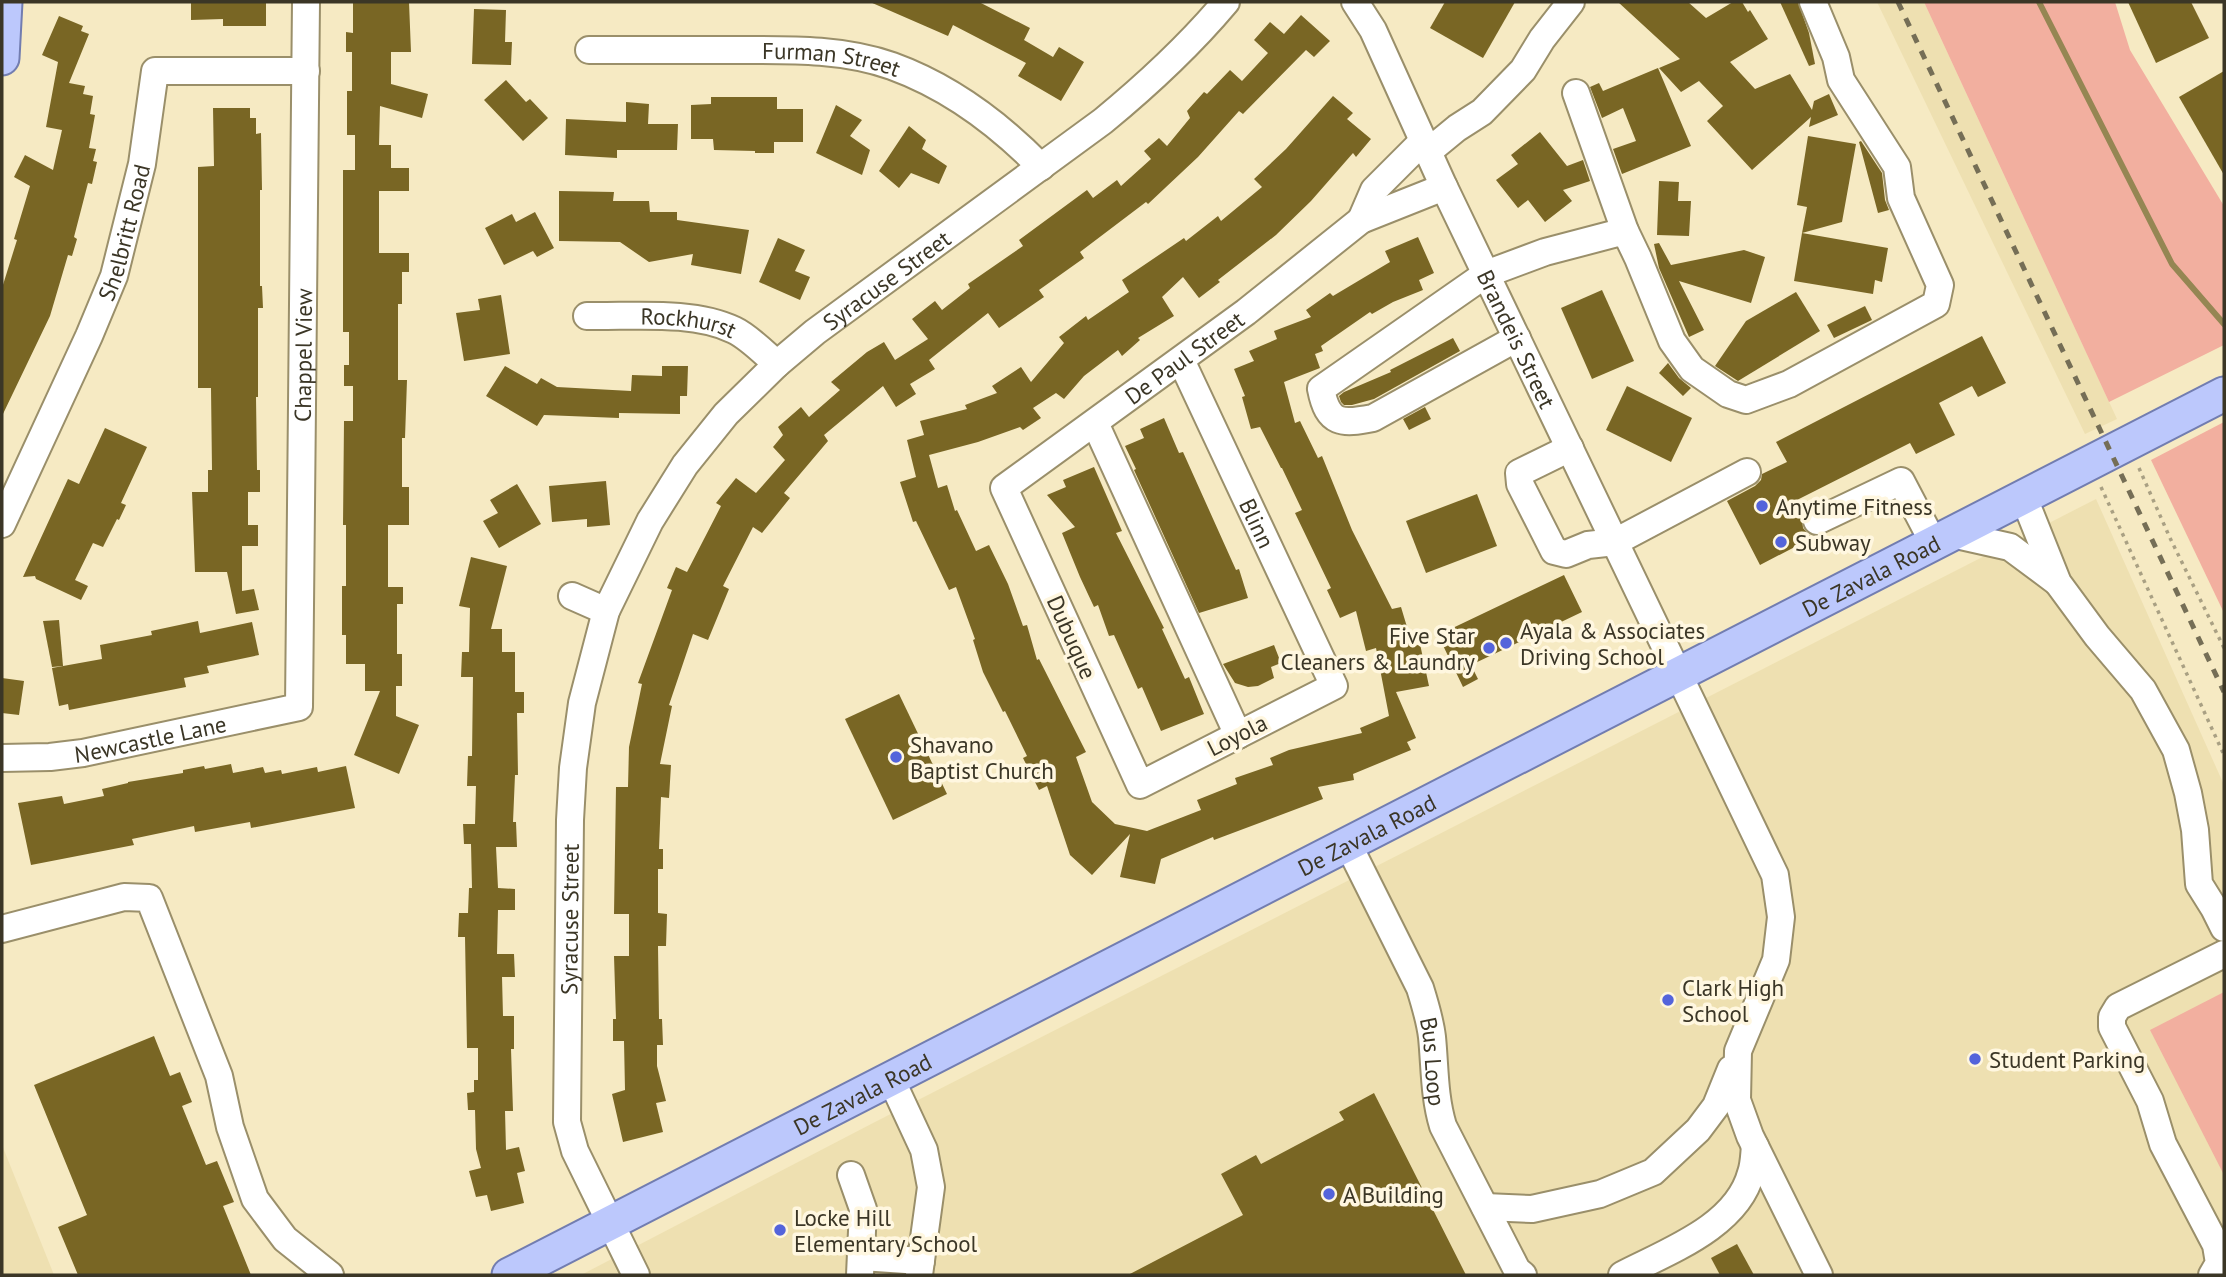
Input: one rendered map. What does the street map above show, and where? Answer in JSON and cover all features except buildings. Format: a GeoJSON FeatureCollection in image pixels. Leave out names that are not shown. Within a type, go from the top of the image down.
{"type":"FeatureCollection","features":[{"type":"Feature","properties":{"kind":"main road"},"geometry":{"type":"LineString","coordinates":[[2,58],[5,2]]}},
{"type":"Feature","properties":{"kind":"main road","name":"De Zavala Road"},"geometry":{"type":"LineString","coordinates":[[509,1275],[2224,394]]}},
{"type":"Feature","properties":{"kind":"street","name":"Chappel View"},"geometry":{"type":"LineString","coordinates":[[299,707],[306,2]]}},
{"type":"Feature","properties":{"kind":"street","name":"Syracuse Street"},"geometry":{"type":"LineString","coordinates":[[636,1275],[575,1151],[567,1122],[570,820],[573,768],[582,703],[606,611],[650,520],[685,465],[726,414],[777,364],[815,332],[1041,167],[1147,85],[1199,34],[1226,2]]}},
{"type":"Feature","properties":{"kind":"street","name":"Brandeis Street"},"geometry":{"type":"LineString","coordinates":[[1354,2],[1373,30],[1444,187],[1774,875],[1781,918],[1776,960],[1716,1106],[1698,1130],[1653,1172],[1600,1194],[1532,1209],[1485,1206]]}},
{"type":"Feature","properties":{"kind":"street","name":"De Paul Street"},"geometry":{"type":"LineString","coordinates":[[1361,220],[1374,190],[1426,146],[1482,113],[1523,71],[1542,38],[1571,2]]}},
{"type":"Feature","properties":{"kind":"street"},"geometry":{"type":"LineString","coordinates":[[1576,93],[1625,232],[1672,341],[1692,369],[1728,394],[1746,400],[1789,384],[1937,304],[1940,285],[1901,198],[1897,167],[1841,80],[1836,57],[1813,2]]}},
{"type":"Feature","properties":{"kind":"street","name":"Furman Street"},"geometry":{"type":"LineString","coordinates":[[589,50],[793,50],[858,57],[890,65],[950,92],[1012,138],[1041,167]]}},
{"type":"Feature","properties":{"kind":"street","name":"Shelbritt Road"},"geometry":{"type":"LineString","coordinates":[[2,524],[114,276],[142,164],[155,71],[306,71]]}},
{"type":"Feature","properties":{"kind":"street","name":"De Paul Street"},"geometry":{"type":"LineString","coordinates":[[1004,488],[1246,312],[1361,220],[1444,187]]}},
{"type":"Feature","properties":{"kind":"street"},"geometry":{"type":"LineString","coordinates":[[1517,338],[1374,418],[1348,423],[1331,416],[1324,402],[1321,389],[1486,274],[1545,252],[1625,232]]}},
{"type":"Feature","properties":{"kind":"street","name":"Rockhurst"},"geometry":{"type":"LineString","coordinates":[[587,317],[670,317],[704,320],[735,330],[777,364]]}},
{"type":"Feature","properties":{"kind":"street","name":"Blinn"},"geometry":{"type":"LineString","coordinates":[[1181,360],[1334,685]]}},
{"type":"Feature","properties":{"kind":"street"},"geometry":{"type":"LineString","coordinates":[[1095,423],[1238,735]]}},
{"type":"Feature","properties":{"kind":"street"},"geometry":{"type":"LineString","coordinates":[[1570,448],[1519,473],[1520,484],[1555,551],[1566,554],[1588,545],[1615,542],[1747,472]]}},
{"type":"Feature","properties":{"kind":"street"},"geometry":{"type":"LineString","coordinates":[[1817,521],[1901,481],[1943,539],[2010,547],[2058,583]]}},
{"type":"Feature","properties":{"kind":"street","name":"Dubuque"},"geometry":{"type":"LineString","coordinates":[[1004,488],[1140,785]]}},
{"type":"Feature","properties":{"kind":"street"},"geometry":{"type":"LineString","coordinates":[[2024,498],[2058,583],[2143,690],[2176,750],[2195,830],[2199,884],[2224,928]]}},
{"type":"Feature","properties":{"kind":"street"},"geometry":{"type":"LineString","coordinates":[[572,596],[606,611]]}},
{"type":"Feature","properties":{"kind":"street","name":"Loyola"},"geometry":{"type":"LineString","coordinates":[[1140,785],[1334,685]]}},
{"type":"Feature","properties":{"kind":"street","name":"Newcastle Lane"},"geometry":{"type":"LineString","coordinates":[[2,758],[83,753],[299,707]]}},
{"type":"Feature","properties":{"kind":"street","name":"Bus Loop"},"geometry":{"type":"LineString","coordinates":[[1348,844],[1420,988],[1430,1024],[1436,1103],[1443,1126],[1517,1270],[1523,1275]]}},
{"type":"Feature","properties":{"kind":"street"},"geometry":{"type":"LineString","coordinates":[[2,929],[124,897],[149,898],[219,1076],[230,1127],[256,1199],[285,1240],[330,1275]]}},
{"type":"Feature","properties":{"kind":"street"},"geometry":{"type":"LineString","coordinates":[[2212,1275],[2218,1263],[2216,1245],[2163,1144],[2150,1101],[2112,1027],[2112,1017],[2118,1007],[2224,954]]}},
{"type":"Feature","properties":{"kind":"street"},"geometry":{"type":"LineString","coordinates":[[1738,1051],[1737,1100],[1755,1146],[1819,1275]]}},
{"type":"Feature","properties":{"kind":"street"},"geometry":{"type":"LineString","coordinates":[[851,1175],[863,1209],[860,1266],[920,1268],[931,1187],[924,1150],[891,1079]]}},
{"type":"Feature","properties":{"kind":"street"},"geometry":{"type":"LineString","coordinates":[[1622,1275],[1716,1226],[1737,1201],[1751,1175],[1755,1146]]}},
{"type":"Feature","properties":{"kind":"path"},"geometry":{"type":"LineString","coordinates":[[2128,444],[2224,648]]}},
{"type":"Feature","properties":{"kind":"path"},"geometry":{"type":"LineString","coordinates":[[2090,464],[2224,755]]}},
{"type":"Feature","properties":{"kind":"shaded area"},"geometry":{"type":"Polygon","coordinates":[[[1877,2],[1924,2],[2117,419],[2085,434],[1877,2]]]}},
{"type":"Feature","properties":{"kind":"shaded area"},"geometry":{"type":"Polygon","coordinates":[[[1924,2],[2115,2],[2130,50],[2224,206],[2224,345],[2109,402],[1924,2]]]}},
{"type":"Feature","properties":{"kind":"shaded area"},"geometry":{"type":"Polygon","coordinates":[[[2224,422],[2224,613],[2151,460],[2224,422]]]}},
{"type":"Feature","properties":{"kind":"shaded area","name":"Clark High School"},"geometry":{"type":"Polygon","coordinates":[[[2096,499],[2224,785],[2224,1275],[581,1275],[875,1122],[2096,499]]]}},
{"type":"Feature","properties":{"kind":"shaded area"},"geometry":{"type":"Polygon","coordinates":[[[2224,992],[2224,1175],[2150,1030],[2224,992]]]}},
{"type":"Feature","properties":{"kind":"shaded area"},"geometry":{"type":"Polygon","coordinates":[[[2,1145],[54,1275],[2,1275],[2,1145]]]}},
{"type":"Feature","properties":{"kind":"waterway"},"geometry":{"type":"LineString","coordinates":[[2039,2],[2172,264],[2224,324]]}},
{"type":"Feature","properties":{"kind":"railway"},"geometry":{"type":"LineString","coordinates":[[1898,2],[2224,692]]}},
{"type":"Feature","properties":{"kind":"place","name":"Anytime Fitness"},"geometry":{"type":"Point","coordinates":[1762,506]}},
{"type":"Feature","properties":{"kind":"place","name":"Subway"},"geometry":{"type":"Point","coordinates":[1781,542]}},
{"type":"Feature","properties":{"kind":"place","name":"Ayala & Associates Driving School"},"geometry":{"type":"Point","coordinates":[1506,643]}},
{"type":"Feature","properties":{"kind":"place","name":"Five Star Cleaners & Laundry"},"geometry":{"type":"Point","coordinates":[1489,648]}},
{"type":"Feature","properties":{"kind":"place","name":"Shavano Baptist Church"},"geometry":{"type":"Point","coordinates":[896,757]}},
{"type":"Feature","properties":{"kind":"place","name":"Clark High School"},"geometry":{"type":"Point","coordinates":[1668,1000]}},
{"type":"Feature","properties":{"kind":"place","name":"Student Parking"},"geometry":{"type":"Point","coordinates":[1975,1059]}},
{"type":"Feature","properties":{"kind":"place","name":"A Building"},"geometry":{"type":"Point","coordinates":[1329,1194]}},
{"type":"Feature","properties":{"kind":"place","name":"Locke Hill Elementary School"},"geometry":{"type":"Point","coordinates":[780,1230]}}]}
